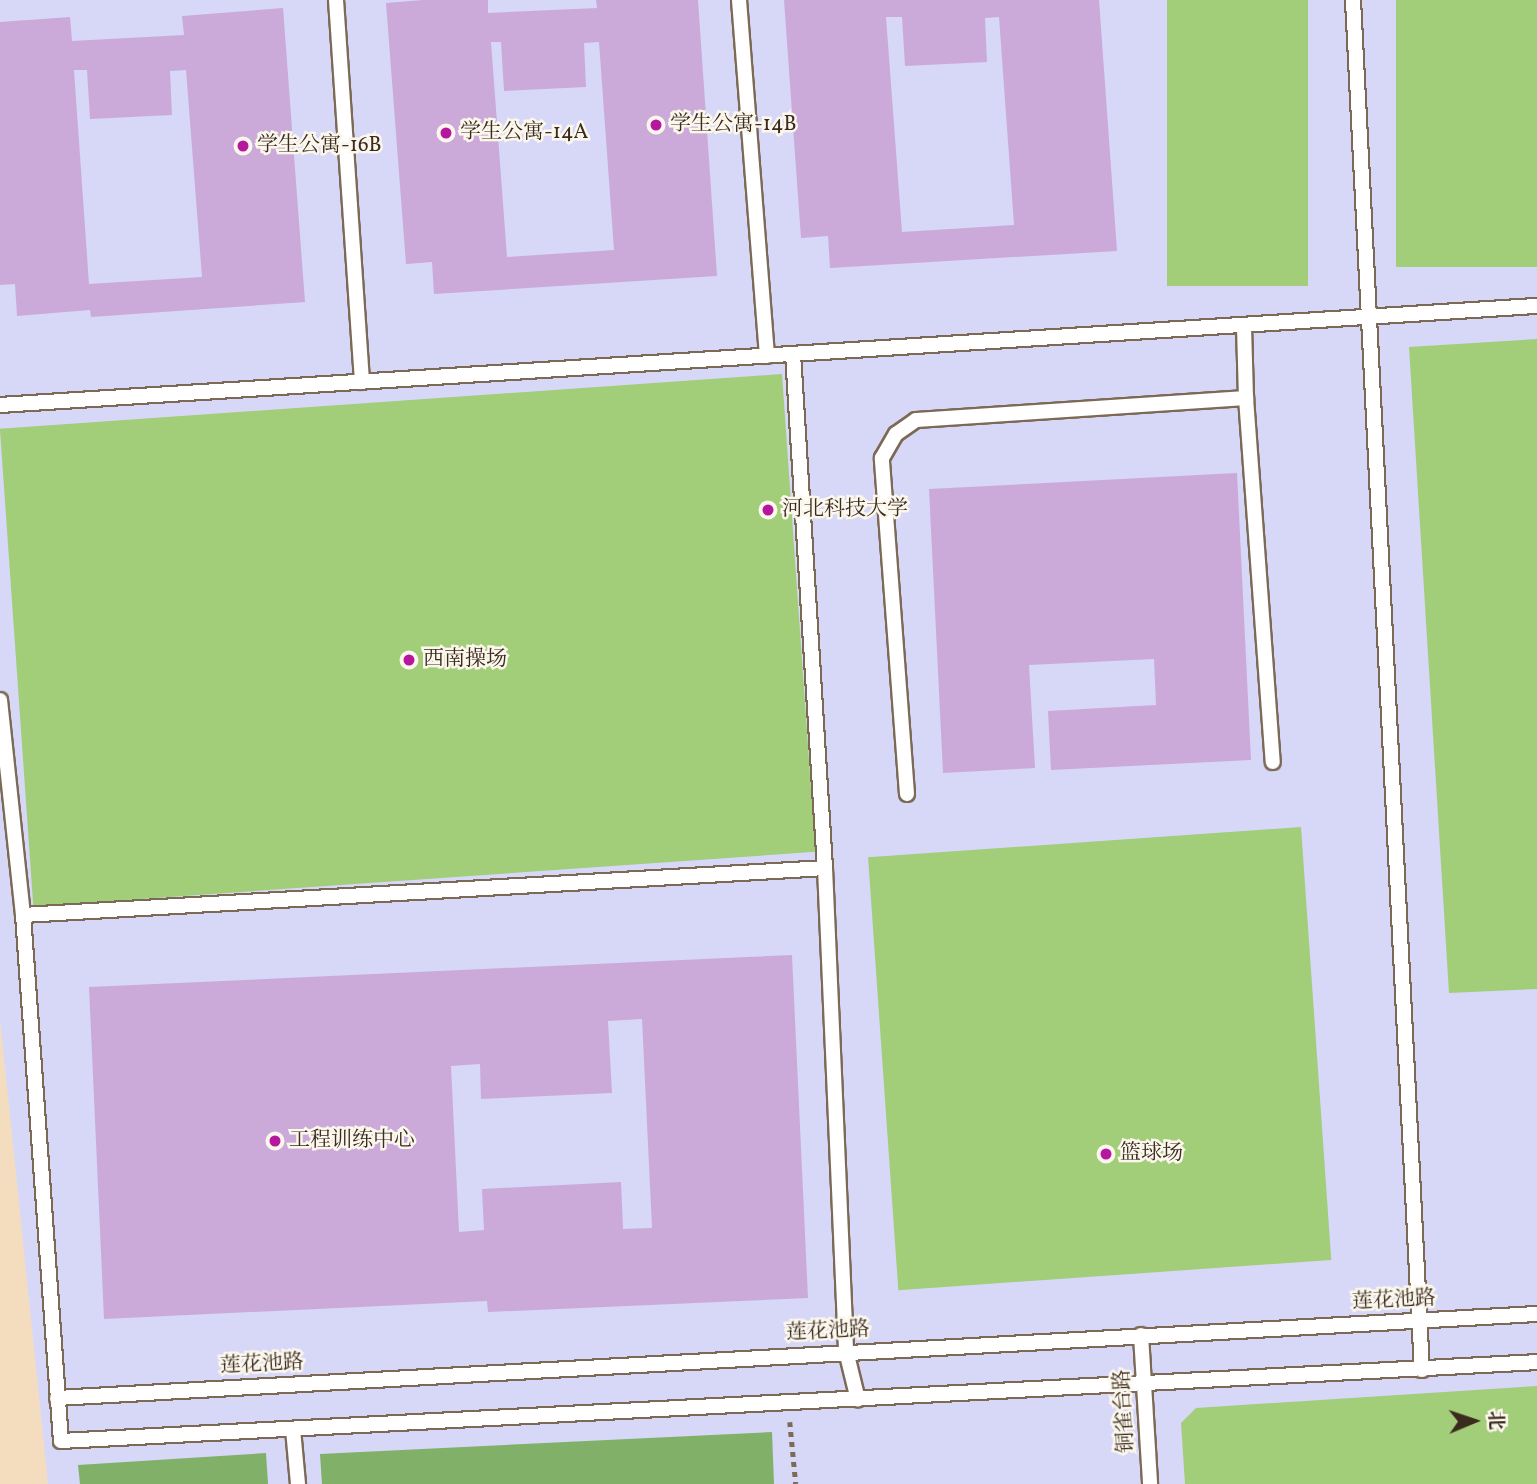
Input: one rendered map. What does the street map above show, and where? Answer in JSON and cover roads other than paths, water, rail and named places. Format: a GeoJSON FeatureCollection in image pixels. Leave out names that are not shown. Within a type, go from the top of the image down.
{"type":"FeatureCollection","features":[{"type":"Feature","properties":{"kind":"lane"},"geometry":{"type":"LineString","coordinates":[[335,0],[362,382]]}},
{"type":"Feature","properties":{"kind":"lane"},"geometry":{"type":"LineString","coordinates":[[739,0],[766,356]]}},
{"type":"Feature","properties":{"kind":"lane"},"geometry":{"type":"LineString","coordinates":[[1353,0],[1422,1370]]}},
{"type":"Feature","properties":{"kind":"lane"},"geometry":{"type":"LineString","coordinates":[[0,405],[1244,327],[1537,306]]}},
{"type":"Feature","properties":{"kind":"lane"},"geometry":{"type":"LineString","coordinates":[[1244,327],[1246,398],[1273,762]]}},
{"type":"Feature","properties":{"kind":"lane"},"geometry":{"type":"LineString","coordinates":[[793,354],[825,869],[846,1352],[858,1400]]}},
{"type":"Feature","properties":{"kind":"lane"},"geometry":{"type":"LineString","coordinates":[[907,793],[881,458],[896,434],[916,420],[1246,398]]}},
{"type":"Feature","properties":{"kind":"lane"},"geometry":{"type":"LineString","coordinates":[[0,700],[23,915],[61,1441],[1537,1362]]}},
{"type":"Feature","properties":{"kind":"lane"},"geometry":{"type":"LineString","coordinates":[[23,915],[825,869]]}},
{"type":"Feature","properties":{"kind":"lane","name":"莲花池路"},"geometry":{"type":"LineString","coordinates":[[57,1398],[1537,1314]]}},
{"type":"Feature","properties":{"kind":"lane","name":"铜雀台路"},"geometry":{"type":"LineString","coordinates":[[1141,1335],[1150,1484]]}},
{"type":"Feature","properties":{"kind":"lane"},"geometry":{"type":"LineString","coordinates":[[293,1429],[298,1484]]}},
{"type":"Feature","properties":{"kind":"place","name":"学生公寓-14B"},"geometry":{"type":"Point","coordinates":[656,125]}},
{"type":"Feature","properties":{"kind":"place","name":"学生公寓-14A"},"geometry":{"type":"Point","coordinates":[446,133]}},
{"type":"Feature","properties":{"kind":"place","name":"学生公寓-16B"},"geometry":{"type":"Point","coordinates":[243,146]}},
{"type":"Feature","properties":{"kind":"place","name":"河北科技大学"},"geometry":{"type":"Point","coordinates":[768,510]}},
{"type":"Feature","properties":{"kind":"place","name":"西南操场"},"geometry":{"type":"Point","coordinates":[409,660]}},
{"type":"Feature","properties":{"kind":"place","name":"工程训练中心"},"geometry":{"type":"Point","coordinates":[275,1141]}},
{"type":"Feature","properties":{"kind":"place","name":"篮球场"},"geometry":{"type":"Point","coordinates":[1106,1154]}}]}
